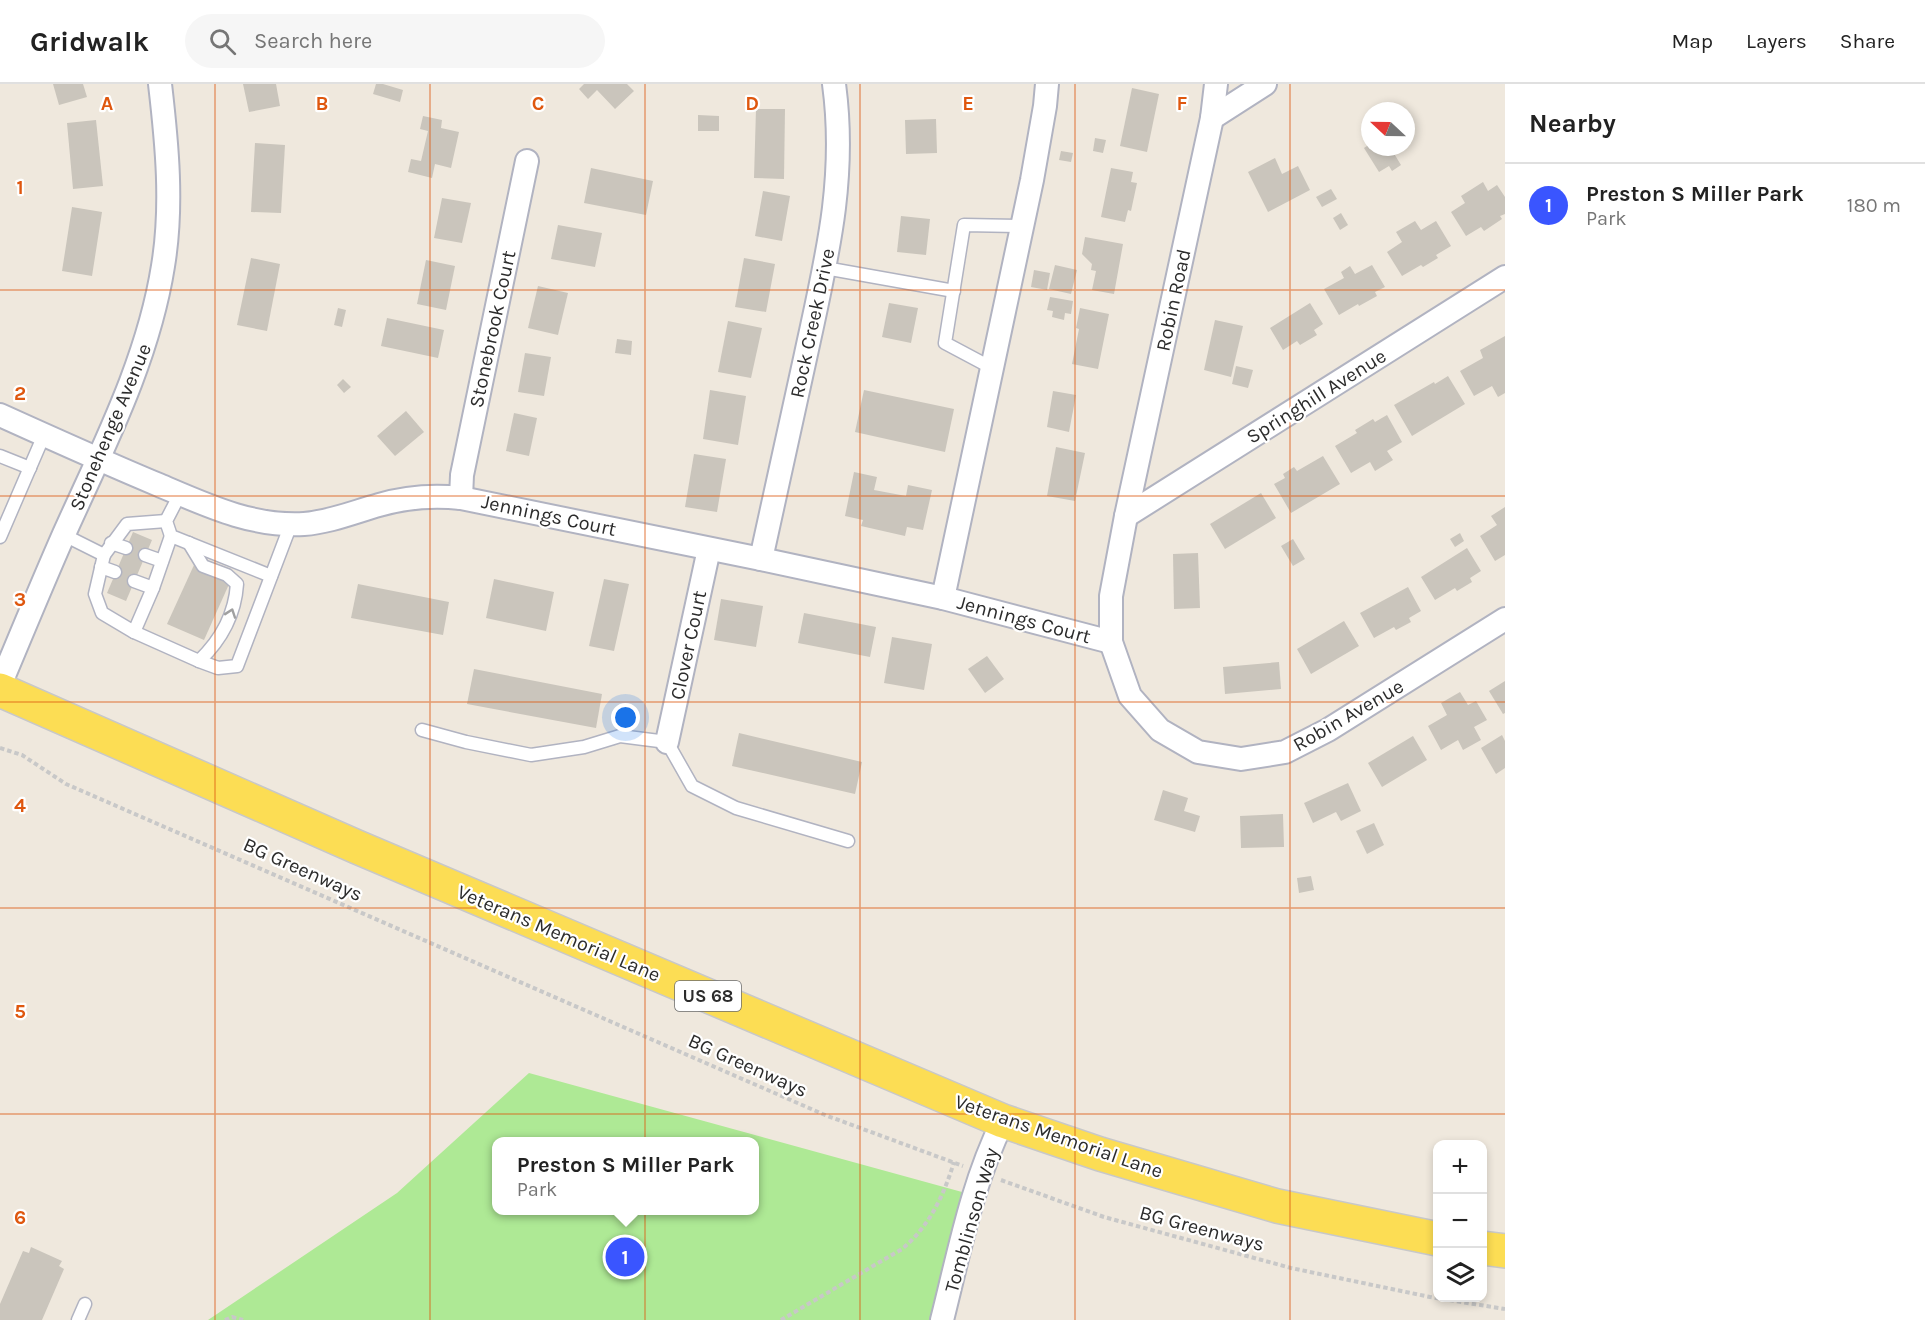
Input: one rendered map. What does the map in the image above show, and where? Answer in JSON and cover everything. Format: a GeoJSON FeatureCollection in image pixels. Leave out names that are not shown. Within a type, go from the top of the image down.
{"type":"FeatureCollection","features":[{"type":"Feature","properties":{"kind":"main road","name":"Veterans Memorial Lane"},"geometry":{"type":"LineString","coordinates":[[0,690],[357,847],[1003,1121],[1100,1154],[1277,1206],[1433,1238]]}},
{"type":"Feature","properties":{"kind":"main road"},"geometry":{"type":"LineString","coordinates":[[1487,1249],[1505,1251]]}},
{"type":"Feature","properties":{"kind":"street","name":"Stonehenge Avenue"},"geometry":{"type":"LineString","coordinates":[[0,685],[126,396],[149,332],[163,264],[168,198],[166,133],[160,84]]}},
{"type":"Feature","properties":{"kind":"street","name":"Rock Creek Drive"},"geometry":{"type":"LineString","coordinates":[[761,558],[825,268],[834,217],[839,164],[838,111],[834,84]]}},
{"type":"Feature","properties":{"kind":"street"},"geometry":{"type":"LineString","coordinates":[[943,598],[1023,226],[1041,131],[1047,84]]}},
{"type":"Feature","properties":{"kind":"street","name":"Robin Road"},"geometry":{"type":"LineString","coordinates":[[1126,516],[1212,118],[1216,84]]}},
{"type":"Feature","properties":{"kind":"street"},"geometry":{"type":"LineString","coordinates":[[1212,118],[1265,84]]}},
{"type":"Feature","properties":{"kind":"street","name":"Stonebrook Court"},"geometry":{"type":"LineString","coordinates":[[461,498],[462,475],[527,161]]}},
{"type":"Feature","properties":{"kind":"street","name":"Springhill Avenue"},"geometry":{"type":"LineString","coordinates":[[1126,516],[1505,277]]}},
{"type":"Feature","properties":{"kind":"street","name":"Jennings Court"},"geometry":{"type":"LineString","coordinates":[[0,415],[98,460],[228,513],[253,520],[291,524],[332,520],[401,500],[422,497],[461,498],[761,558],[943,598],[1111,642]]}},
{"type":"Feature","properties":{"kind":"street","name":"Robin Avenue"},"geometry":{"type":"LineString","coordinates":[[1126,516],[1111,596],[1111,642],[1130,696],[1160,730],[1198,752],[1241,759],[1285,752],[1328,730],[1505,620]]}},
{"type":"Feature","properties":{"kind":"street","name":"Clover Court"},"geometry":{"type":"LineString","coordinates":[[667,742],[709,549]]}},
{"type":"Feature","properties":{"kind":"street","name":"Tomblinson Way"},"geometry":{"type":"LineString","coordinates":[[942,1320],[989,1149],[1003,1121]]}},
{"type":"Feature","properties":{"kind":"lane"},"geometry":{"type":"LineString","coordinates":[[992,368],[945,343],[964,225],[1023,226]]}},
{"type":"Feature","properties":{"kind":"lane"},"geometry":{"type":"LineString","coordinates":[[825,268],[954,291]]}},
{"type":"Feature","properties":{"kind":"lane"},"geometry":{"type":"LineString","coordinates":[[0,537],[44,435]]}},
{"type":"Feature","properties":{"kind":"lane"},"geometry":{"type":"LineString","coordinates":[[0,456],[30,468]]}},
{"type":"Feature","properties":{"kind":"lane"},"geometry":{"type":"LineString","coordinates":[[134,632],[153,588],[171,536],[166,521],[180,494]]}},
{"type":"Feature","properties":{"kind":"lane"},"geometry":{"type":"LineString","coordinates":[[166,521],[127,524],[111,543],[103,561],[95,594],[102,613],[134,632],[218,668],[237,666],[291,524]]}},
{"type":"Feature","properties":{"kind":"lane"},"geometry":{"type":"LineString","coordinates":[[64,535],[103,561],[115,572]]}},
{"type":"Feature","properties":{"kind":"lane"},"geometry":{"type":"LineString","coordinates":[[171,536],[271,576]]}},
{"type":"Feature","properties":{"kind":"lane"},"geometry":{"type":"LineString","coordinates":[[111,543],[126,548]]}},
{"type":"Feature","properties":{"kind":"lane"},"geometry":{"type":"LineString","coordinates":[[189,543],[203,566],[227,575],[237,584],[236,597],[229,620],[213,647],[199,661]]}},
{"type":"Feature","properties":{"kind":"lane"},"geometry":{"type":"LineString","coordinates":[[145,555],[162,561]]}},
{"type":"Feature","properties":{"kind":"lane"},"geometry":{"type":"LineString","coordinates":[[135,580],[153,588]]}},
{"type":"Feature","properties":{"kind":"lane"},"geometry":{"type":"LineString","coordinates":[[422,730],[466,742],[531,755],[584,747],[620,736],[667,742],[692,786],[736,808],[848,841]]}},
{"type":"Feature","properties":{"kind":"lane"},"geometry":{"type":"LineString","coordinates":[[78,1320],[85,1304]]}},
{"type":"Feature","properties":{"kind":"path","name":"BG Greenways"},"geometry":{"type":"LineString","coordinates":[[0,748],[22,755],[66,784],[825,1115],[1104,1217],[1291,1268],[1430,1297],[1505,1309]]}},
{"type":"Feature","properties":{"kind":"path"},"geometry":{"type":"LineString","coordinates":[[781,1320],[914,1240],[924,1228],[943,1192],[954,1162]]}},
{"type":"Feature","properties":{"kind":"path"},"geometry":{"type":"LineString","coordinates":[[225,1320],[232,1317],[243,1320]]}},
{"type":"Feature","properties":{"kind":"green space"},"geometry":{"type":"Polygon","coordinates":[[[529,1073],[962,1192],[932,1320],[208,1320],[397,1193],[529,1073]]]}},
{"type":"Feature","properties":{"kind":"building"},"geometry":{"type":"Polygon","coordinates":[[[53,84],[83,84],[87,97],[59,105],[53,84]]]}},
{"type":"Feature","properties":{"kind":"building"},"geometry":{"type":"Polygon","coordinates":[[[243,84],[276,84],[280,106],[249,112],[243,84]]]}},
{"type":"Feature","properties":{"kind":"building"},"geometry":{"type":"Polygon","coordinates":[[[376,84],[403,90],[400,102],[373,94],[376,84]]]}},
{"type":"Feature","properties":{"kind":"building"},"geometry":{"type":"Polygon","coordinates":[[[584,84],[627,84],[634,91],[615,109],[597,90],[588,99],[579,89],[584,84]]]}},
{"type":"Feature","properties":{"kind":"building"},"geometry":{"type":"Polygon","coordinates":[[[1132,88],[1159,94],[1147,152],[1120,146],[1132,88]]]}},
{"type":"Feature","properties":{"kind":"building"},"geometry":{"type":"Polygon","coordinates":[[[756,109],[785,109],[784,179],[754,178],[756,109]]]}},
{"type":"Feature","properties":{"kind":"building"},"geometry":{"type":"Polygon","coordinates":[[[698,115],[719,116],[719,131],[698,131],[698,115]]]}},
{"type":"Feature","properties":{"kind":"building"},"geometry":{"type":"Polygon","coordinates":[[[423,116],[442,120],[441,128],[459,132],[451,168],[435,164],[432,178],[408,172],[411,159],[421,161],[428,131],[420,129],[423,116]]]}},
{"type":"Feature","properties":{"kind":"building"},"geometry":{"type":"Polygon","coordinates":[[[936,119],[937,153],[906,154],[905,120],[936,119]]]}},
{"type":"Feature","properties":{"kind":"building"},"geometry":{"type":"Polygon","coordinates":[[[96,120],[103,186],[73,189],[67,123],[96,120]]]}},
{"type":"Feature","properties":{"kind":"building"},"geometry":{"type":"Polygon","coordinates":[[[1095,138],[1106,140],[1103,153],[1093,151],[1095,138]]]}},
{"type":"Feature","properties":{"kind":"building"},"geometry":{"type":"Polygon","coordinates":[[[255,143],[285,145],[281,213],[251,212],[255,143]]]}},
{"type":"Feature","properties":{"kind":"building"},"geometry":{"type":"Polygon","coordinates":[[[1061,151],[1073,153],[1071,162],[1059,160],[1061,151]]]}},
{"type":"Feature","properties":{"kind":"building"},"geometry":{"type":"Polygon","coordinates":[[[1369,156],[1396,156],[1401,165],[1392,171],[1389,166],[1379,172],[1369,156]]]}},
{"type":"Feature","properties":{"kind":"building"},"geometry":{"type":"Polygon","coordinates":[[[1275,158],[1282,174],[1298,166],[1310,190],[1268,212],[1248,172],[1275,158]]]}},
{"type":"Feature","properties":{"kind":"building"},"geometry":{"type":"Polygon","coordinates":[[[591,168],[653,181],[646,215],[584,203],[591,168]]]}},
{"type":"Feature","properties":{"kind":"building"},"geometry":{"type":"Polygon","coordinates":[[[1111,168],[1133,172],[1131,182],[1137,183],[1131,211],[1128,210],[1125,222],[1101,217],[1111,168]]]}},
{"type":"Feature","properties":{"kind":"building"},"geometry":{"type":"Polygon","coordinates":[[[1483,182],[1488,191],[1497,185],[1505,197],[1505,214],[1500,216],[1502,219],[1484,231],[1481,227],[1466,236],[1451,212],[1465,203],[1461,196],[1483,182]]]}},
{"type":"Feature","properties":{"kind":"building"},"geometry":{"type":"Polygon","coordinates":[[[1331,189],[1337,199],[1322,207],[1316,197],[1331,189]]]}},
{"type":"Feature","properties":{"kind":"building"},"geometry":{"type":"Polygon","coordinates":[[[763,191],[790,196],[782,241],[755,236],[763,191]]]}},
{"type":"Feature","properties":{"kind":"building"},"geometry":{"type":"Polygon","coordinates":[[[442,198],[471,203],[462,243],[434,238],[442,198]]]}},
{"type":"Feature","properties":{"kind":"building"},"geometry":{"type":"Polygon","coordinates":[[[72,207],[102,212],[92,276],[62,271],[72,207]]]}},
{"type":"Feature","properties":{"kind":"building"},"geometry":{"type":"Polygon","coordinates":[[[1341,213],[1348,225],[1340,230],[1333,218],[1341,213]]]}},
{"type":"Feature","properties":{"kind":"building"},"geometry":{"type":"Polygon","coordinates":[[[901,216],[930,219],[926,255],[897,252],[901,216]]]}},
{"type":"Feature","properties":{"kind":"building"},"geometry":{"type":"Polygon","coordinates":[[[1415,221],[1421,230],[1436,221],[1451,246],[1436,255],[1438,258],[1402,276],[1387,252],[1402,242],[1396,232],[1415,221]]]}},
{"type":"Feature","properties":{"kind":"building"},"geometry":{"type":"Polygon","coordinates":[[[558,225],[602,233],[595,267],[551,259],[558,225]]]}},
{"type":"Feature","properties":{"kind":"building"},"geometry":{"type":"Polygon","coordinates":[[[1085,237],[1123,244],[1114,294],[1092,290],[1096,271],[1091,270],[1092,264],[1082,254],[1085,237]]]}},
{"type":"Feature","properties":{"kind":"building"},"geometry":{"type":"Polygon","coordinates":[[[251,258],[280,264],[267,331],[237,325],[251,258]]]}},
{"type":"Feature","properties":{"kind":"building"},"geometry":{"type":"Polygon","coordinates":[[[744,258],[775,264],[766,312],[735,307],[744,258]]]}},
{"type":"Feature","properties":{"kind":"building"},"geometry":{"type":"Polygon","coordinates":[[[426,260],[455,266],[446,310],[417,304],[426,260]]]}},
{"type":"Feature","properties":{"kind":"building"},"geometry":{"type":"Polygon","coordinates":[[[1055,265],[1077,270],[1071,294],[1049,289],[1055,265]]]}},
{"type":"Feature","properties":{"kind":"building"},"geometry":{"type":"Polygon","coordinates":[[[1372,265],[1385,287],[1375,292],[1377,296],[1339,315],[1324,289],[1344,278],[1341,272],[1350,266],[1355,274],[1372,265]]]}},
{"type":"Feature","properties":{"kind":"building"},"geometry":{"type":"Polygon","coordinates":[[[1034,270],[1050,273],[1047,290],[1031,287],[1034,270]]]}},
{"type":"Feature","properties":{"kind":"building"},"geometry":{"type":"Polygon","coordinates":[[[538,286],[568,293],[558,335],[528,328],[538,286]]]}},
{"type":"Feature","properties":{"kind":"building"},"geometry":{"type":"Polygon","coordinates":[[[1050,297],[1073,301],[1071,314],[1065,313],[1064,320],[1052,317],[1053,311],[1047,310],[1050,297]]]}},
{"type":"Feature","properties":{"kind":"building"},"geometry":{"type":"Polygon","coordinates":[[[889,303],[918,308],[911,343],[882,337],[889,303]]]}},
{"type":"Feature","properties":{"kind":"building"},"geometry":{"type":"Polygon","coordinates":[[[1310,303],[1323,324],[1314,330],[1317,335],[1300,345],[1297,341],[1283,350],[1270,328],[1310,303]]]}},
{"type":"Feature","properties":{"kind":"building"},"geometry":{"type":"Polygon","coordinates":[[[338,308],[346,310],[342,327],[334,325],[338,308]]]}},
{"type":"Feature","properties":{"kind":"building"},"geometry":{"type":"Polygon","coordinates":[[[1080,308],[1109,314],[1098,369],[1072,364],[1079,329],[1076,328],[1080,308]]]}},
{"type":"Feature","properties":{"kind":"building"},"geometry":{"type":"Polygon","coordinates":[[[387,318],[444,330],[438,358],[381,346],[387,318]]]}},
{"type":"Feature","properties":{"kind":"building"},"geometry":{"type":"Polygon","coordinates":[[[1215,320],[1243,326],[1231,377],[1204,370],[1215,320]]]}},
{"type":"Feature","properties":{"kind":"building"},"geometry":{"type":"Polygon","coordinates":[[[728,321],[762,328],[751,378],[718,372],[728,321]]]}},
{"type":"Feature","properties":{"kind":"building"},"geometry":{"type":"Polygon","coordinates":[[[1505,336],[1505,393],[1498,397],[1492,386],[1474,396],[1460,371],[1483,358],[1480,350],[1505,336]]]}},
{"type":"Feature","properties":{"kind":"building"},"geometry":{"type":"Polygon","coordinates":[[[617,339],[632,341],[631,355],[615,353],[617,339]]]}},
{"type":"Feature","properties":{"kind":"building"},"geometry":{"type":"Polygon","coordinates":[[[525,353],[551,357],[544,396],[518,392],[525,353]]]}},
{"type":"Feature","properties":{"kind":"building"},"geometry":{"type":"Polygon","coordinates":[[[1236,366],[1253,370],[1248,388],[1232,384],[1236,366]]]}},
{"type":"Feature","properties":{"kind":"building"},"geometry":{"type":"Polygon","coordinates":[[[1448,376],[1465,404],[1412,436],[1394,405],[1448,376]]]}},
{"type":"Feature","properties":{"kind":"building"},"geometry":{"type":"Polygon","coordinates":[[[343,379],[351,387],[344,393],[337,385],[343,379]]]}},
{"type":"Feature","properties":{"kind":"building"},"geometry":{"type":"Polygon","coordinates":[[[710,390],[746,396],[738,445],[703,439],[710,390]]]}},
{"type":"Feature","properties":{"kind":"building"},"geometry":{"type":"Polygon","coordinates":[[[864,390],[954,409],[945,452],[855,432],[864,390]]]}},
{"type":"Feature","properties":{"kind":"building"},"geometry":{"type":"Polygon","coordinates":[[[1053,391],[1076,395],[1069,432],[1047,427],[1053,391]]]}},
{"type":"Feature","properties":{"kind":"building"},"geometry":{"type":"Polygon","coordinates":[[[406,411],[424,432],[395,456],[377,436],[406,411]]]}},
{"type":"Feature","properties":{"kind":"building"},"geometry":{"type":"Polygon","coordinates":[[[514,413],[537,418],[529,456],[506,451],[514,413]]]}},
{"type":"Feature","properties":{"kind":"building"},"geometry":{"type":"Polygon","coordinates":[[[1387,415],[1402,442],[1387,451],[1393,460],[1375,471],[1370,462],[1351,473],[1335,446],[1357,433],[1355,430],[1373,419],[1375,422],[1387,415]]]}},
{"type":"Feature","properties":{"kind":"building"},"geometry":{"type":"Polygon","coordinates":[[[1056,447],[1085,453],[1075,501],[1047,496],[1056,447]]]}},
{"type":"Feature","properties":{"kind":"building"},"geometry":{"type":"Polygon","coordinates":[[[694,454],[726,459],[717,512],[685,507],[694,454]]]}},
{"type":"Feature","properties":{"kind":"building"},"geometry":{"type":"Polygon","coordinates":[[[1323,456],[1340,484],[1291,513],[1274,484],[1285,478],[1283,474],[1294,467],[1297,471],[1323,456]]]}},
{"type":"Feature","properties":{"kind":"building"},"geometry":{"type":"Polygon","coordinates":[[[854,472],[877,477],[874,490],[906,496],[908,485],[932,490],[923,530],[907,527],[905,536],[861,526],[863,520],[845,516],[854,472]]]}},
{"type":"Feature","properties":{"kind":"building"},"geometry":{"type":"Polygon","coordinates":[[[1261,493],[1276,518],[1225,549],[1210,524],[1261,493]]]}},
{"type":"Feature","properties":{"kind":"building"},"geometry":{"type":"Polygon","coordinates":[[[1505,507],[1505,555],[1495,561],[1480,536],[1497,525],[1491,516],[1505,507]]]}},
{"type":"Feature","properties":{"kind":"building"},"geometry":{"type":"Polygon","coordinates":[[[133,532],[152,540],[126,601],[107,593],[133,532]]]}},
{"type":"Feature","properties":{"kind":"building"},"geometry":{"type":"Polygon","coordinates":[[[1460,533],[1464,541],[1455,547],[1450,539],[1460,533]]]}},
{"type":"Feature","properties":{"kind":"building"},"geometry":{"type":"Polygon","coordinates":[[[1293,539],[1305,559],[1293,566],[1281,546],[1293,539]]]}},
{"type":"Feature","properties":{"kind":"building"},"geometry":{"type":"Polygon","coordinates":[[[1467,548],[1481,571],[1470,578],[1472,582],[1457,591],[1455,588],[1435,600],[1421,577],[1467,548]]]}},
{"type":"Feature","properties":{"kind":"building"},"geometry":{"type":"Polygon","coordinates":[[[1198,553],[1200,608],[1174,609],[1173,554],[1198,553]]]}},
{"type":"Feature","properties":{"kind":"building"},"geometry":{"type":"Polygon","coordinates":[[[194,565],[230,582],[204,640],[167,624],[194,565]]]}},
{"type":"Feature","properties":{"kind":"building"},"geometry":{"type":"Polygon","coordinates":[[[494,579],[554,592],[546,631],[486,618],[494,579]]]}},
{"type":"Feature","properties":{"kind":"building"},"geometry":{"type":"Polygon","coordinates":[[[604,579],[629,584],[614,651],[589,646],[604,579]]]}},
{"type":"Feature","properties":{"kind":"building"},"geometry":{"type":"Polygon","coordinates":[[[358,584],[449,602],[443,635],[351,618],[358,584]]]}},
{"type":"Feature","properties":{"kind":"building"},"geometry":{"type":"Polygon","coordinates":[[[1408,587],[1421,611],[1409,618],[1411,622],[1396,630],[1394,627],[1374,638],[1360,613],[1408,587]]]}},
{"type":"Feature","properties":{"kind":"building"},"geometry":{"type":"Polygon","coordinates":[[[721,599],[763,606],[756,647],[714,640],[721,599]]]}},
{"type":"Feature","properties":{"kind":"building"},"geometry":{"type":"Polygon","coordinates":[[[804,613],[876,627],[870,657],[798,643],[804,613]]]}},
{"type":"Feature","properties":{"kind":"building"},"geometry":{"type":"Polygon","coordinates":[[[1344,621],[1359,646],[1311,674],[1297,649],[1344,621]]]}},
{"type":"Feature","properties":{"kind":"building"},"geometry":{"type":"Polygon","coordinates":[[[892,637],[932,644],[924,690],[884,683],[892,637]]]}},
{"type":"Feature","properties":{"kind":"building"},"geometry":{"type":"Polygon","coordinates":[[[987,656],[1004,679],[985,693],[968,669],[987,656]]]}},
{"type":"Feature","properties":{"kind":"building"},"geometry":{"type":"Polygon","coordinates":[[[1279,662],[1281,689],[1225,694],[1223,667],[1279,662]]]}},
{"type":"Feature","properties":{"kind":"building"},"geometry":{"type":"Polygon","coordinates":[[[474,669],[602,694],[596,728],[467,704],[474,669]]]}},
{"type":"Feature","properties":{"kind":"building"},"geometry":{"type":"Polygon","coordinates":[[[1505,681],[1505,713],[1503,714],[1489,691],[1505,681]]]}},
{"type":"Feature","properties":{"kind":"building"},"geometry":{"type":"Polygon","coordinates":[[[1460,692],[1468,705],[1476,701],[1487,720],[1474,727],[1481,740],[1463,750],[1458,740],[1441,750],[1428,726],[1447,715],[1441,703],[1460,692]]]}},
{"type":"Feature","properties":{"kind":"building"},"geometry":{"type":"Polygon","coordinates":[[[739,733],[862,762],[855,794],[732,766],[739,733]]]}},
{"type":"Feature","properties":{"kind":"building"},"geometry":{"type":"Polygon","coordinates":[[[1502,735],[1505,741],[1505,768],[1496,774],[1481,748],[1502,735]]]}},
{"type":"Feature","properties":{"kind":"building"},"geometry":{"type":"Polygon","coordinates":[[[1413,736],[1427,760],[1382,787],[1368,763],[1413,736]]]}},
{"type":"Feature","properties":{"kind":"building"},"geometry":{"type":"Polygon","coordinates":[[[1348,783],[1361,811],[1341,821],[1336,812],[1313,823],[1304,803],[1348,783]]]}},
{"type":"Feature","properties":{"kind":"building"},"geometry":{"type":"Polygon","coordinates":[[[1163,790],[1188,798],[1184,811],[1200,816],[1195,832],[1154,820],[1163,790]]]}},
{"type":"Feature","properties":{"kind":"building"},"geometry":{"type":"Polygon","coordinates":[[[1283,814],[1284,847],[1241,848],[1240,816],[1283,814]]]}},
{"type":"Feature","properties":{"kind":"building"},"geometry":{"type":"Polygon","coordinates":[[[1374,823],[1384,845],[1367,854],[1356,831],[1374,823]]]}},
{"type":"Feature","properties":{"kind":"building"},"geometry":{"type":"Polygon","coordinates":[[[1311,876],[1314,890],[1299,893],[1297,878],[1311,876]]]}},
{"type":"Feature","properties":{"kind":"building"},"geometry":{"type":"Polygon","coordinates":[[[31,1247],[62,1261],[59,1266],[64,1269],[42,1320],[0,1320],[0,1304],[23,1251],[29,1253],[31,1247]]]}},
{"type":"Feature","properties":{"kind":"place","name":"Preston S Miller Park"},"geometry":{"type":"Point","coordinates":[625,1257]}}]}
